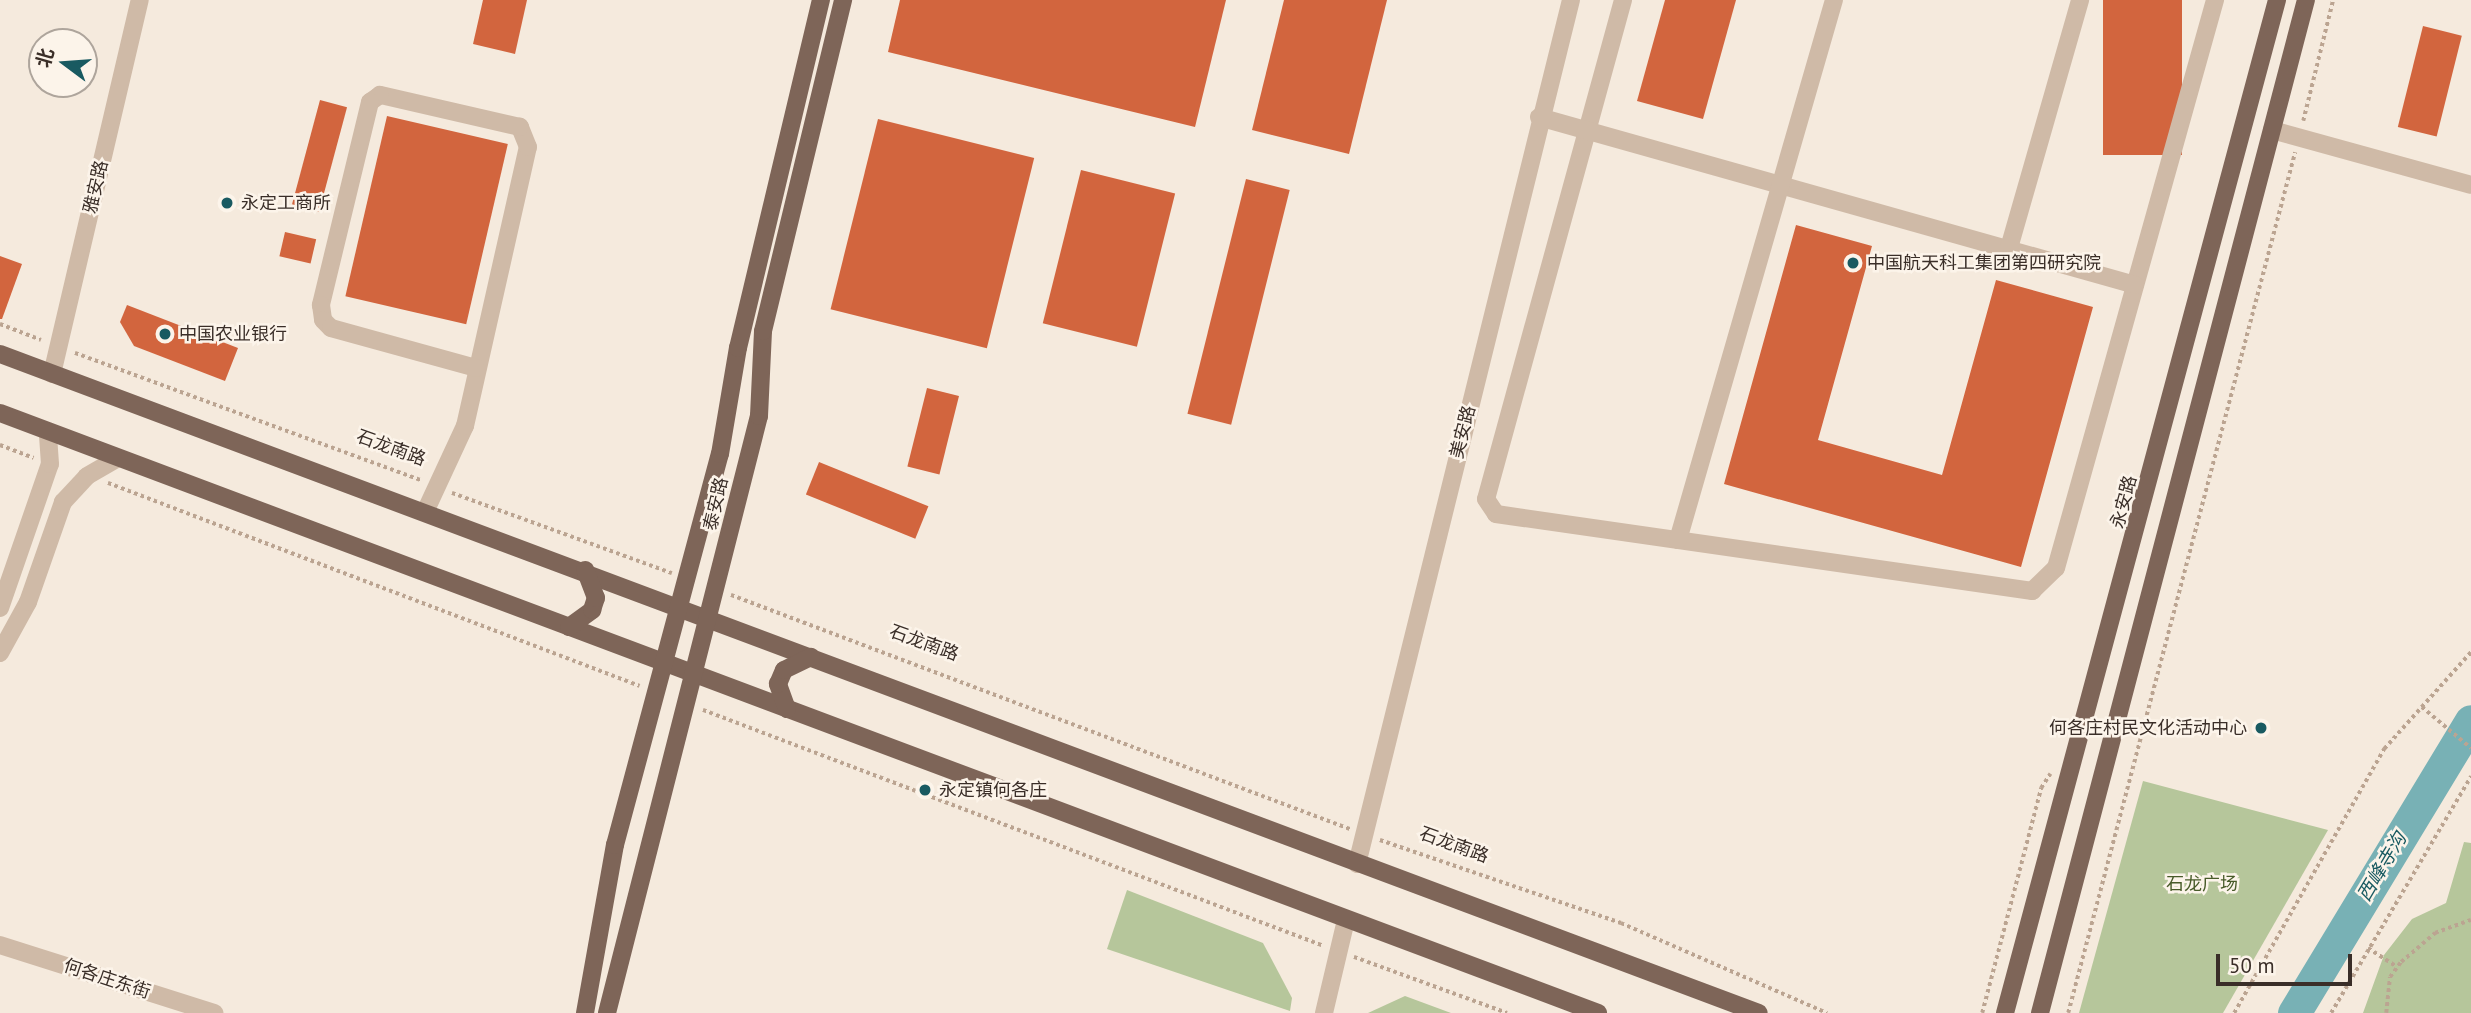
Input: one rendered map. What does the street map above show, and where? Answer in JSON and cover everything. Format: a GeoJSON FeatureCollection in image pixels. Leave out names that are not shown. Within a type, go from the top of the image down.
{"type":"FeatureCollection","features":[{"type":"Feature","properties":{"kind":"main road","name":"泰安路"},"geometry":{"type":"LineString","coordinates":[[585,1013],[615,845],[654,691],[688,580],[821,0]]}},
{"type":"Feature","properties":{"kind":"main road","name":"泰安路"},"geometry":{"type":"LineString","coordinates":[[607,1013],[684,703],[718,590],[759,416],[763,331],[843,0]]}},
{"type":"Feature","properties":{"kind":"main road","name":"永安路"},"geometry":{"type":"LineString","coordinates":[[2005,1013],[2277,0]]}},
{"type":"Feature","properties":{"kind":"main road"},"geometry":{"type":"LineString","coordinates":[[2040,1013],[2306,0]]}},
{"type":"Feature","properties":{"kind":"main road"},"geometry":{"type":"LineString","coordinates":[[0,354],[585,570],[1357,864],[1759,1013]]}},
{"type":"Feature","properties":{"kind":"main road"},"geometry":{"type":"LineString","coordinates":[[0,414],[1598,1013]]}},
{"type":"Feature","properties":{"kind":"main road"},"geometry":{"type":"LineString","coordinates":[[569,627],[592,610],[596,598],[585,570]]}},
{"type":"Feature","properties":{"kind":"main road"},"geometry":{"type":"LineString","coordinates":[[787,709],[778,684],[784,670],[811,657]]}},
{"type":"Feature","properties":{"kind":"street","name":"雅安路"},"geometry":{"type":"LineString","coordinates":[[52,374],[140,0]]}},
{"type":"Feature","properties":{"kind":"street","name":"美安路"},"geometry":{"type":"LineString","coordinates":[[1357,864],[1539,117],[1571,0]]}},
{"type":"Feature","properties":{"kind":"street"},"geometry":{"type":"LineString","coordinates":[[1623,0],[1486,499],[1496,514],[2032,591],[2046,584],[2056,568],[2215,0]]}},
{"type":"Feature","properties":{"kind":"street"},"geometry":{"type":"LineString","coordinates":[[1678,540],[1833,0]]}},
{"type":"Feature","properties":{"kind":"street"},"geometry":{"type":"LineString","coordinates":[[2009,248],[2080,0]]}},
{"type":"Feature","properties":{"kind":"street"},"geometry":{"type":"LineString","coordinates":[[425,512],[465,426],[528,147],[526,133],[380,95],[370,102],[321,305],[323,320],[331,328],[476,368]]}},
{"type":"Feature","properties":{"kind":"street"},"geometry":{"type":"LineString","coordinates":[[1539,117],[1587,125],[2135,285]]}},
{"type":"Feature","properties":{"kind":"street"},"geometry":{"type":"LineString","coordinates":[[2272,130],[2471,185]]}},
{"type":"Feature","properties":{"kind":"street"},"geometry":{"type":"LineString","coordinates":[[0,608],[50,464],[48,432]]}},
{"type":"Feature","properties":{"kind":"street"},"geometry":{"type":"LineString","coordinates":[[0,653],[28,602],[63,502],[87,476],[118,458]]}},
{"type":"Feature","properties":{"kind":"street"},"geometry":{"type":"LineString","coordinates":[[1324,1013],[1346,920]]}},
{"type":"Feature","properties":{"kind":"street","name":"何各庄东街"},"geometry":{"type":"LineString","coordinates":[[0,945],[214,1013]]}},
{"type":"Feature","properties":{"kind":"path"},"geometry":{"type":"LineString","coordinates":[[2068,1013],[2333,0]]}},
{"type":"Feature","properties":{"kind":"path","name":"石龙南路"},"geometry":{"type":"LineString","coordinates":[[0,324],[688,580]]}},
{"type":"Feature","properties":{"kind":"path"},"geometry":{"type":"LineString","coordinates":[[0,445],[50,464]]}},
{"type":"Feature","properties":{"kind":"path"},"geometry":{"type":"LineString","coordinates":[[87,476],[654,691]]}},
{"type":"Feature","properties":{"kind":"path","name":"石龙南路"},"geometry":{"type":"LineString","coordinates":[[718,590],[1365,835],[1621,923],[1827,1013]]}},
{"type":"Feature","properties":{"kind":"path"},"geometry":{"type":"LineString","coordinates":[[2234,1013],[2384,749],[2471,652]]}},
{"type":"Feature","properties":{"kind":"path"},"geometry":{"type":"LineString","coordinates":[[684,703],[1507,1013]]}},
{"type":"Feature","properties":{"kind":"path"},"geometry":{"type":"LineString","coordinates":[[2422,707],[2471,748]]}},
{"type":"Feature","properties":{"kind":"path"},"geometry":{"type":"LineString","coordinates":[[2331,1013],[2471,776]]}},
{"type":"Feature","properties":{"kind":"path"},"geometry":{"type":"LineString","coordinates":[[2386,1013],[2397,967],[2418,944],[2471,920]]}},
{"type":"Feature","properties":{"kind":"path"},"geometry":{"type":"LineString","coordinates":[[2368,948],[2397,967]]}},
{"type":"Feature","properties":{"kind":"green space","name":"石龙广场"},"geometry":{"type":"Polygon","coordinates":[[[2143,781],[2328,830],[2223,1013],[2079,1013],[2143,781]]]}},
{"type":"Feature","properties":{"kind":"green space"},"geometry":{"type":"Polygon","coordinates":[[[2464,842],[2471,843],[2471,1013],[2363,1013],[2384,955],[2412,919],[2446,903],[2464,842]]]}},
{"type":"Feature","properties":{"kind":"green space"},"geometry":{"type":"Polygon","coordinates":[[[1127,890],[1263,943],[1292,998],[1290,1011],[1107,949],[1127,890]]]}},
{"type":"Feature","properties":{"kind":"green space"},"geometry":{"type":"Polygon","coordinates":[[[1405,996],[1451,1013],[1368,1013],[1405,996]]]}},
{"type":"Feature","properties":{"kind":"building"},"geometry":{"type":"Polygon","coordinates":[[[483,0],[527,0],[515,54],[473,44],[483,0]]]}},
{"type":"Feature","properties":{"kind":"building"},"geometry":{"type":"Polygon","coordinates":[[[900,0],[1226,0],[1195,127],[888,52],[900,0]]]}},
{"type":"Feature","properties":{"kind":"building"},"geometry":{"type":"Polygon","coordinates":[[[1284,0],[1387,0],[1349,154],[1252,130],[1284,0]]]}},
{"type":"Feature","properties":{"kind":"building"},"geometry":{"type":"Polygon","coordinates":[[[1665,0],[1736,0],[1703,119],[1637,101],[1665,0]]]}},
{"type":"Feature","properties":{"kind":"building"},"geometry":{"type":"Polygon","coordinates":[[[2103,0],[2182,0],[2182,155],[2103,155],[2103,0]]]}},
{"type":"Feature","properties":{"kind":"building"},"geometry":{"type":"Polygon","coordinates":[[[2423,26],[2462,36],[2437,137],[2398,127],[2423,26]]]}},
{"type":"Feature","properties":{"kind":"building"},"geometry":{"type":"Polygon","coordinates":[[[320,100],[347,107],[319,212],[292,204],[320,100]]]}},
{"type":"Feature","properties":{"kind":"building"},"geometry":{"type":"Polygon","coordinates":[[[387,116],[508,144],[466,324],[345,296],[387,116]]]}},
{"type":"Feature","properties":{"kind":"building"},"geometry":{"type":"Polygon","coordinates":[[[878,119],[1034,158],[987,348],[831,309],[878,119]]]}},
{"type":"Feature","properties":{"kind":"building"},"geometry":{"type":"Polygon","coordinates":[[[1081,170],[1175,193],[1137,347],[1043,323],[1081,170]]]}},
{"type":"Feature","properties":{"kind":"building"},"geometry":{"type":"Polygon","coordinates":[[[1246,179],[1290,190],[1231,425],[1187,414],[1246,179]]]}},
{"type":"Feature","properties":{"kind":"building"},"geometry":{"type":"Polygon","coordinates":[[[1796,225],[1872,246],[1818,440],[1942,475],[1996,280],[2093,307],[2021,567],[1724,484],[1796,225]]]}},
{"type":"Feature","properties":{"kind":"building"},"geometry":{"type":"Polygon","coordinates":[[[285,232],[316,239],[311,264],[279,256],[285,232]]]}},
{"type":"Feature","properties":{"kind":"building"},"geometry":{"type":"Polygon","coordinates":[[[0,256],[22,264],[2,319],[0,319],[0,256]]]}},
{"type":"Feature","properties":{"kind":"building","name":"中国农业银行"},"geometry":{"type":"Polygon","coordinates":[[[127,305],[238,348],[225,381],[134,346],[120,322],[127,305]]]}},
{"type":"Feature","properties":{"kind":"building"},"geometry":{"type":"Polygon","coordinates":[[[927,388],[959,396],[939,475],[907,467],[927,388]]]}},
{"type":"Feature","properties":{"kind":"building"},"geometry":{"type":"Polygon","coordinates":[[[819,462],[928,506],[915,539],[806,494],[819,462]]]}},
{"type":"Feature","properties":{"kind":"waterway","name":"西峰寺沟"},"geometry":{"type":"LineString","coordinates":[[2294,1013],[2471,721]]}},
{"type":"Feature","properties":{"kind":"place","name":"永定工商所"},"geometry":{"type":"Point","coordinates":[227,203]}},
{"type":"Feature","properties":{"kind":"place","name":"中国航天科工集团第四研究院"},"geometry":{"type":"Point","coordinates":[1853,263]}},
{"type":"Feature","properties":{"kind":"place","name":"中国农业银行"},"geometry":{"type":"Point","coordinates":[165,334]}},
{"type":"Feature","properties":{"kind":"place","name":"何各庄村民文化活动中心"},"geometry":{"type":"Point","coordinates":[2261,728]}},
{"type":"Feature","properties":{"kind":"place","name":"永定镇何各庄"},"geometry":{"type":"Point","coordinates":[925,790]}}]}
